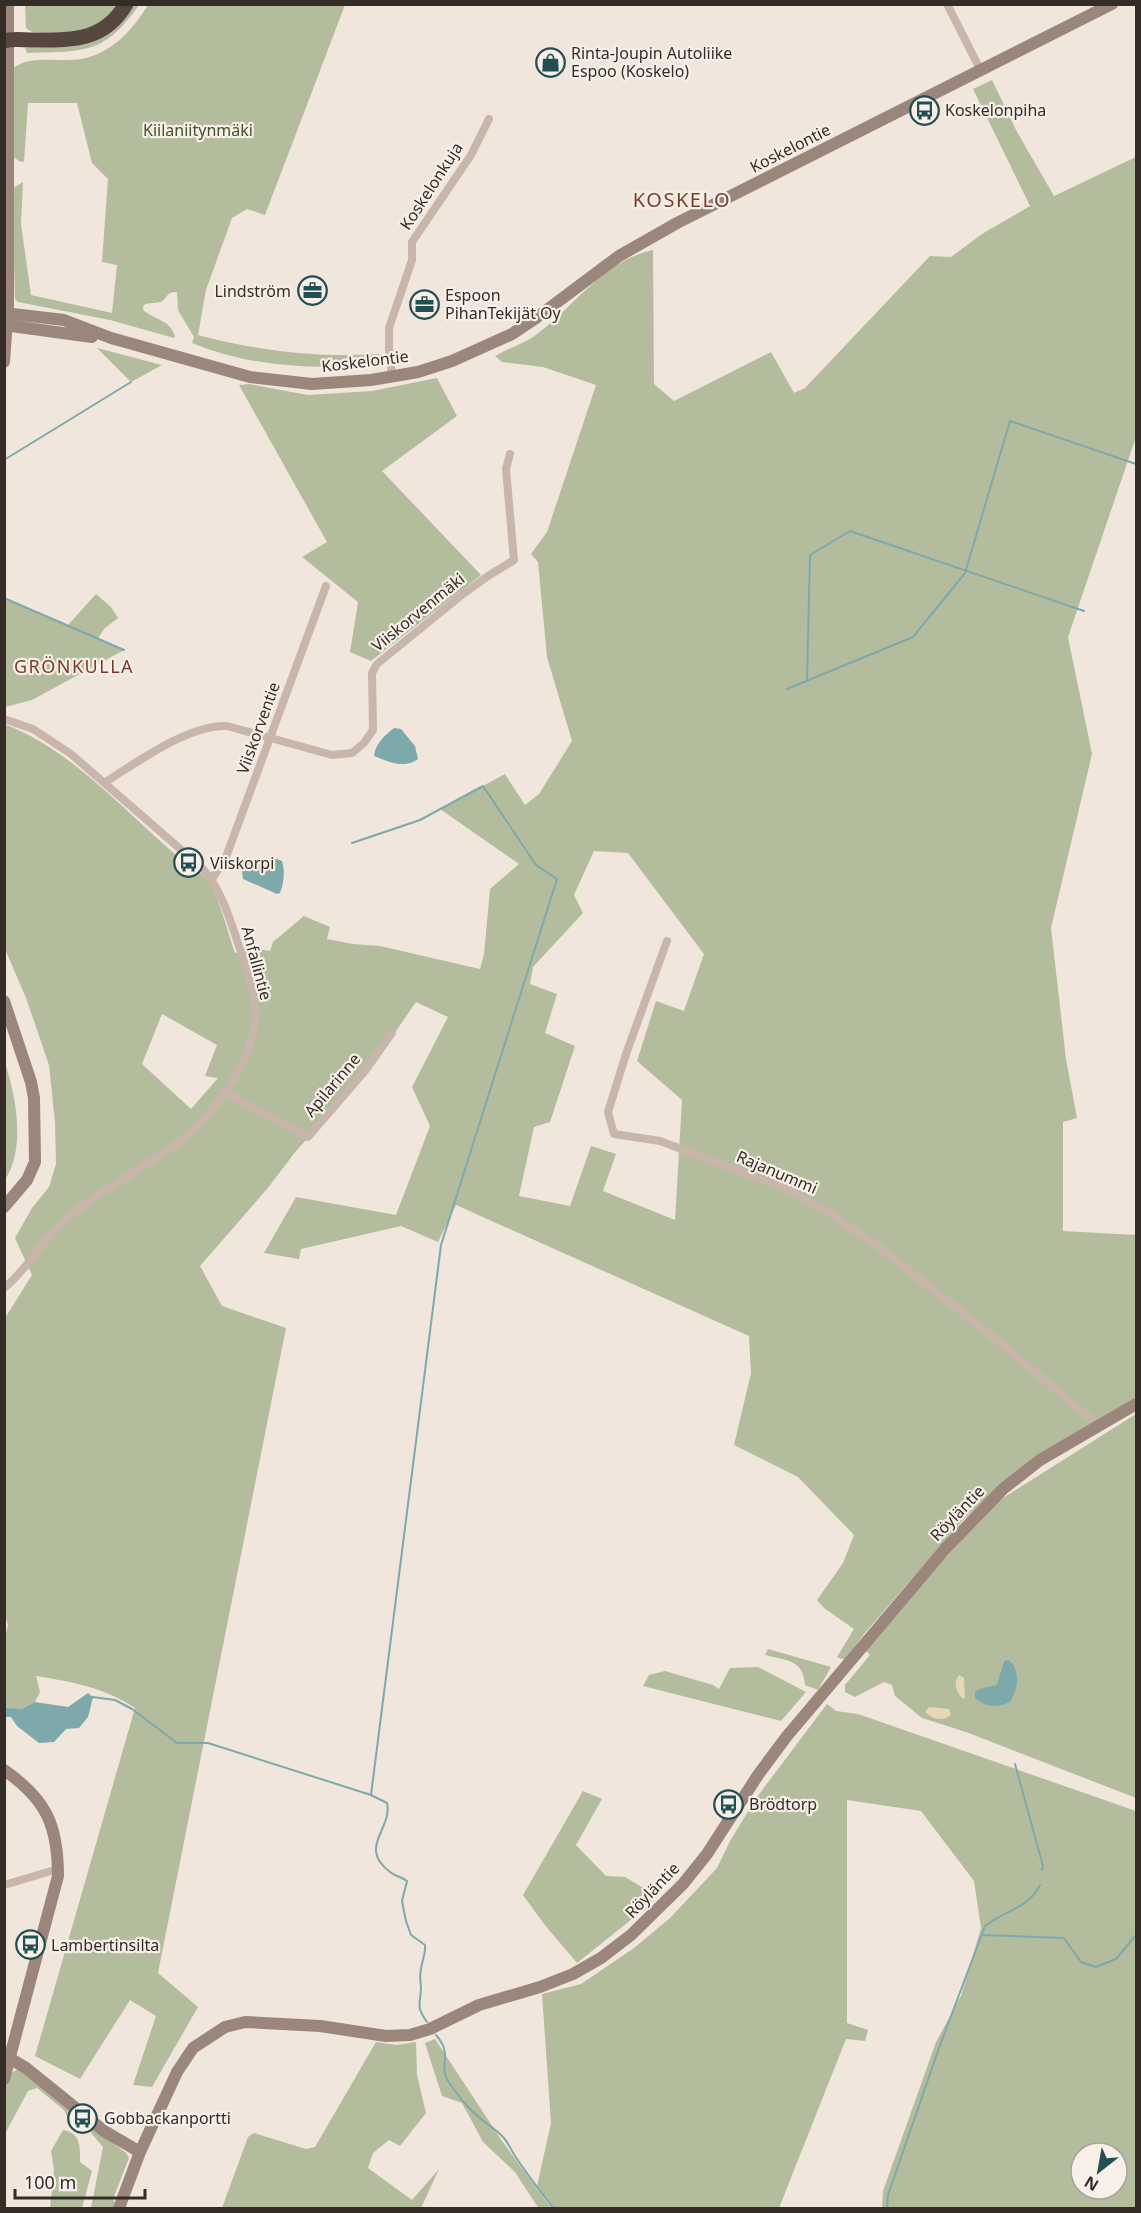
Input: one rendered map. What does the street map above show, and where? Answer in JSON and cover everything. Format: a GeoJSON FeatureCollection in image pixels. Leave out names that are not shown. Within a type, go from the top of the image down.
{"type":"FeatureCollection","features":[{"type":"Feature","properties":{"kind":"highway"},"geometry":{"type":"LineString","coordinates":[[6,40],[70,40],[90,36],[112,24],[126,4]]}},
{"type":"Feature","properties":{"kind":"street"},"geometry":{"type":"LineString","coordinates":[[4,362],[8,4]]}},
{"type":"Feature","properties":{"kind":"street"},"geometry":{"type":"LineString","coordinates":[[947,4],[981,71]]}},
{"type":"Feature","properties":{"kind":"street","name":"Koskelontie"},"geometry":{"type":"LineString","coordinates":[[6,319],[111,338],[222,371],[283,382],[332,384],[418,372],[452,361],[512,334],[619,256],[645,240],[1112,4]]}},
{"type":"Feature","properties":{"kind":"street","name":"Koskelonkuja"},"geometry":{"type":"LineString","coordinates":[[392,377],[388,349],[390,328],[412,260],[412,242],[471,155],[489,118]]}},
{"type":"Feature","properties":{"kind":"street","name":"Viiskorvenmäki"},"geometry":{"type":"LineString","coordinates":[[104,783],[150,754],[205,727],[227,726],[332,755],[352,753],[370,736],[373,730],[372,673],[376,664],[471,588],[514,559],[506,469],[510,454]]}},
{"type":"Feature","properties":{"kind":"street","name":"Viiskorventie"},"geometry":{"type":"LineString","coordinates":[[212,879],[226,857],[326,586]]}},
{"type":"Feature","properties":{"kind":"street","name":"Anfallintie"},"geometry":{"type":"LineString","coordinates":[[4,718],[33,729],[56,743],[212,879],[238,945],[251,986],[255,1008],[253,1033],[247,1054],[238,1072],[194,1128],[62,1223],[4,1288]]}},
{"type":"Feature","properties":{"kind":"street","name":"Rajanummi"},"geometry":{"type":"LineString","coordinates":[[667,940],[608,1112],[614,1134],[660,1141],[789,1190],[825,1209],[883,1250],[989,1333],[1098,1425]]}},
{"type":"Feature","properties":{"kind":"street"},"geometry":{"type":"LineString","coordinates":[[4,1001],[31,1082],[34,1098],[35,1162],[27,1180],[4,1207]]}},
{"type":"Feature","properties":{"kind":"street","name":"Apilarinne"},"geometry":{"type":"LineString","coordinates":[[224,1092],[308,1137],[365,1071],[392,1033]]}},
{"type":"Feature","properties":{"kind":"street","name":"Röyläntie"},"geometry":{"type":"LineString","coordinates":[[119,2208],[140,2152],[170,2084],[193,2048],[225,2027],[245,2022],[320,2026],[386,2036],[410,2035],[430,2029],[479,2006],[559,1981],[601,1958],[631,1935],[683,1884],[707,1854],[758,1775],[788,1736],[945,1549],[1021,1474],[1098,1425],[1137,1404]]}},
{"type":"Feature","properties":{"kind":"street"},"geometry":{"type":"LineString","coordinates":[[4,1770],[30,1789],[45,1810],[56,1848],[58,1869],[54,1893],[4,2079]]}},
{"type":"Feature","properties":{"kind":"street"},"geometry":{"type":"LineString","coordinates":[[4,1885],[58,1869]]}},
{"type":"Feature","properties":{"kind":"street"},"geometry":{"type":"LineString","coordinates":[[9,2054],[116,2139],[140,2152]]}},
{"type":"Feature","properties":{"kind":"green space"},"geometry":{"type":"Polygon","coordinates":[[[25,5],[120,5],[101,23],[91,28],[70,32],[32,32],[26,28],[25,5]]]}},
{"type":"Feature","properties":{"kind":"green space"},"geometry":{"type":"Polygon","coordinates":[[[132,5],[139,5],[115,33],[103,42],[78,50],[27,53],[25,48],[70,46],[132,5]]]}},
{"type":"Feature","properties":{"kind":"green space","name":"Kiilaniitynmäki"},"geometry":{"type":"Polygon","coordinates":[[[148,5],[345,5],[265,215],[247,209],[232,218],[206,290],[198,335],[289,352],[336,355],[382,354],[383,364],[334,367],[286,365],[238,358],[192,343],[194,337],[178,310],[177,292],[169,293],[161,302],[145,304],[143,307],[143,310],[170,327],[174,338],[110,320],[18,302],[15,299],[12,191],[23,182],[21,224],[31,295],[112,313],[117,265],[102,262],[108,179],[92,163],[77,103],[28,103],[24,162],[12,156],[13,68],[24,62],[81,59],[103,52],[128,31],[148,5]]]}},
{"type":"Feature","properties":{"kind":"green space"},"geometry":{"type":"Polygon","coordinates":[[[992,80],[1016,130],[1054,196],[1136,157],[1136,437],[1068,637],[1092,754],[1051,928],[1066,1059],[1077,1118],[1063,1122],[1063,1231],[1136,1235],[1136,1397],[1038,1455],[963,1520],[864,1634],[845,1660],[837,1657],[854,1629],[824,1608],[817,1600],[843,1563],[854,1535],[798,1477],[734,1445],[751,1373],[749,1336],[456,1205],[438,1242],[401,1226],[301,1249],[299,1259],[264,1253],[296,1197],[396,1215],[430,1126],[412,1087],[448,1017],[416,1002],[367,1073],[296,1151],[267,1189],[200,1266],[222,1306],[286,1328],[158,1973],[198,2007],[152,2087],[133,2085],[156,2016],[130,2000],[80,2079],[35,2056],[135,1708],[99,1690],[36,1676],[40,1692],[35,1702],[21,1709],[5,1709],[4,1640],[8,1625],[4,1612],[5,1318],[32,1275],[15,1238],[32,1208],[49,1187],[56,1164],[55,1123],[49,1065],[26,998],[5,949],[4,724],[29,735],[74,764],[175,854],[196,869],[207,880],[215,895],[235,953],[252,948],[270,951],[273,942],[304,916],[330,927],[327,939],[380,946],[480,969],[484,954],[490,889],[519,864],[440,809],[505,774],[525,805],[539,794],[572,741],[547,657],[538,562],[531,554],[547,532],[596,385],[543,367],[502,362],[495,356],[533,337],[548,326],[589,287],[619,264],[635,255],[653,250],[654,384],[674,401],[771,352],[794,393],[805,388],[930,256],[951,257],[982,234],[1030,206],[973,89],[992,80]],[[594,851],[574,895],[583,913],[533,967],[530,984],[557,994],[545,1033],[575,1046],[550,1122],[534,1127],[519,1196],[570,1206],[591,1146],[616,1154],[603,1191],[675,1220],[682,1100],[637,1061],[656,1001],[684,1011],[704,954],[628,853],[594,851]],[[162,1014],[142,1064],[191,1109],[218,1078],[205,1076],[217,1045],[162,1014]]]}},
{"type":"Feature","properties":{"kind":"green space"},"geometry":{"type":"Polygon","coordinates":[[[97,348],[162,365],[131,382],[97,348]]]}},
{"type":"Feature","properties":{"kind":"green space"},"geometry":{"type":"Polygon","coordinates":[[[437,378],[457,416],[382,471],[481,575],[371,661],[350,652],[358,602],[302,557],[327,542],[239,385],[249,384],[308,395],[372,391],[437,378]]]}},
{"type":"Feature","properties":{"kind":"green space"},"geometry":{"type":"Polygon","coordinates":[[[96,594],[111,607],[118,618],[105,628],[98,638],[124,650],[32,700],[5,707],[5,598],[68,625],[96,594]]]}},
{"type":"Feature","properties":{"kind":"green space"},"geometry":{"type":"Polygon","coordinates":[[[5,1062],[13,1091],[17,1138],[11,1167],[5,1180],[5,1062]]]}},
{"type":"Feature","properties":{"kind":"green space"},"geometry":{"type":"Polygon","coordinates":[[[1136,1414],[1136,1798],[966,1732],[922,1718],[895,1696],[892,1685],[884,1682],[855,1697],[845,1692],[845,1685],[870,1655],[866,1651],[936,1568],[998,1501],[1136,1414]]]}},
{"type":"Feature","properties":{"kind":"green space"},"geometry":{"type":"Polygon","coordinates":[[[768,1649],[831,1667],[818,1690],[805,1685],[801,1670],[792,1662],[765,1655],[768,1649]]]}},
{"type":"Feature","properties":{"kind":"green space"},"geometry":{"type":"Polygon","coordinates":[[[758,1667],[806,1692],[781,1721],[643,1686],[649,1675],[665,1671],[713,1685],[719,1689],[730,1668],[758,1667]]]}},
{"type":"Feature","properties":{"kind":"green space"},"geometry":{"type":"Polygon","coordinates":[[[827,1704],[836,1711],[858,1714],[1136,1811],[1136,2208],[882,2208],[883,2191],[936,2042],[961,1996],[981,1928],[974,1881],[921,1811],[847,1800],[847,2023],[868,2030],[865,2041],[846,2039],[779,2208],[553,2208],[537,2186],[551,2123],[542,1994],[581,1984],[634,1948],[670,1918],[717,1868],[730,1841],[757,1797],[827,1704]]]}},
{"type":"Feature","properties":{"kind":"green space"},"geometry":{"type":"Polygon","coordinates":[[[583,1791],[602,1799],[576,1845],[606,1876],[625,1877],[655,1895],[647,1907],[577,1963],[523,1895],[583,1791]]]}},
{"type":"Feature","properties":{"kind":"green space"},"geometry":{"type":"Polygon","coordinates":[[[435,2039],[502,2141],[551,2208],[537,2206],[515,2172],[483,2142],[462,2103],[442,2096],[425,2043],[435,2039]]]}},
{"type":"Feature","properties":{"kind":"green space"},"geometry":{"type":"Polygon","coordinates":[[[376,2042],[397,2045],[416,2042],[417,2075],[426,2113],[400,2146],[389,2140],[373,2153],[368,2168],[412,2200],[439,2169],[421,2208],[222,2208],[248,2137],[254,2133],[306,2149],[315,2147],[376,2042]]]}},
{"type":"Feature","properties":{"kind":"green space"},"geometry":{"type":"Polygon","coordinates":[[[20,2069],[73,2112],[80,2121],[90,2125],[126,2153],[129,2158],[113,2199],[115,2204],[113,2208],[91,2208],[103,2147],[86,2127],[69,2120],[64,2110],[37,2088],[28,2091],[5,2134],[6,2086],[12,2072],[20,2069]]]}},
{"type":"Feature","properties":{"kind":"green space"},"geometry":{"type":"Polygon","coordinates":[[[63,2130],[76,2137],[80,2162],[92,2171],[82,2208],[50,2208],[54,2170],[51,2151],[63,2130]]]}},
{"type":"Feature","properties":{"kind":"sand"},"geometry":{"type":"Polygon","coordinates":[[[959,1675],[964,1678],[965,1699],[961,1697],[957,1689],[956,1681],[959,1675]]]}},
{"type":"Feature","properties":{"kind":"sand"},"geometry":{"type":"Polygon","coordinates":[[[929,1707],[949,1709],[951,1715],[941,1719],[934,1718],[925,1712],[929,1707]]]}},
{"type":"Feature","properties":{"kind":"water"},"geometry":{"type":"Polygon","coordinates":[[[394,728],[401,729],[415,746],[418,759],[402,764],[374,756],[378,744],[394,728]]]}},
{"type":"Feature","properties":{"kind":"water"},"geometry":{"type":"Polygon","coordinates":[[[277,859],[282,861],[284,869],[280,893],[277,894],[243,879],[241,865],[277,859]]]}},
{"type":"Feature","properties":{"kind":"water"},"geometry":{"type":"Polygon","coordinates":[[[1009,1660],[1017,1675],[1015,1692],[1010,1702],[992,1706],[975,1698],[975,1692],[979,1689],[997,1685],[1004,1661],[1009,1660]]]}},
{"type":"Feature","properties":{"kind":"water"},"geometry":{"type":"Polygon","coordinates":[[[88,1693],[93,1697],[88,1717],[79,1728],[66,1729],[54,1742],[39,1743],[17,1726],[11,1717],[5,1717],[7,1708],[21,1709],[35,1702],[68,1707],[88,1693]]]}},
{"type":"Feature","properties":{"kind":"waterway"},"geometry":{"type":"LineString","coordinates":[[4,460],[131,382]]}},
{"type":"Feature","properties":{"kind":"waterway"},"geometry":{"type":"LineString","coordinates":[[787,689],[913,637],[965,573],[1010,421],[1136,464]]}},
{"type":"Feature","properties":{"kind":"waterway"},"geometry":{"type":"LineString","coordinates":[[807,681],[810,555],[850,531],[1084,611]]}},
{"type":"Feature","properties":{"kind":"waterway"},"geometry":{"type":"LineString","coordinates":[[4,598],[124,650]]}},
{"type":"Feature","properties":{"kind":"waterway"},"geometry":{"type":"LineString","coordinates":[[352,843],[420,820],[483,786],[536,865],[557,879],[441,1245],[371,1795]]}},
{"type":"Feature","properties":{"kind":"waterway"},"geometry":{"type":"LineString","coordinates":[[91,1699],[93,1697],[115,1700],[132,1709],[177,1743],[208,1743],[371,1795],[387,1803],[387,1812],[378,1838],[376,1854],[390,1872],[407,1881],[402,1901],[406,1921],[411,1935],[425,1945],[420,1974],[420,2006],[421,2013],[427,2022]]}},
{"type":"Feature","properties":{"kind":"waterway"},"geometry":{"type":"LineString","coordinates":[[1015,1764],[1043,1866],[1042,1870]]}},
{"type":"Feature","properties":{"kind":"waterway"},"geometry":{"type":"LineString","coordinates":[[887,2208],[888,2195],[939,2048],[985,1926],[1023,1904],[1040,1885]]}},
{"type":"Feature","properties":{"kind":"waterway"},"geometry":{"type":"LineString","coordinates":[[982,1935],[1064,1938],[1081,1962],[1096,1967],[1116,1959],[1136,1935]]}},
{"type":"Feature","properties":{"kind":"waterway"},"geometry":{"type":"LineString","coordinates":[[436,2035],[444,2049],[445,2076],[472,2111],[505,2139],[553,2208]]}},
{"type":"Feature","properties":{"kind":"place","name":"Rinta-Joupin Autoliike Espoo (Koskelo)"},"geometry":{"type":"Point","coordinates":[550,62]}},
{"type":"Feature","properties":{"kind":"place","name":"Koskelonpiha"},"geometry":{"type":"Point","coordinates":[924,110]}},
{"type":"Feature","properties":{"kind":"place","name":"Lindström"},"geometry":{"type":"Point","coordinates":[312,291]}},
{"type":"Feature","properties":{"kind":"place","name":"Espoon PihanTekijät Oy"},"geometry":{"type":"Point","coordinates":[424,304]}},
{"type":"Feature","properties":{"kind":"place","name":"Viiskorpi"},"geometry":{"type":"Point","coordinates":[189,863]}},
{"type":"Feature","properties":{"kind":"place","name":"Brödtorp"},"geometry":{"type":"Point","coordinates":[728,1804]}},
{"type":"Feature","properties":{"kind":"place","name":"Lambertinsilta"},"geometry":{"type":"Point","coordinates":[30,1945]}},
{"type":"Feature","properties":{"kind":"place","name":"Gobbackanportti"},"geometry":{"type":"Point","coordinates":[83,2118]}},
{"type":"Feature","properties":{"kind":"district","name":"KOSKELO"},"geometry":{"type":"Point","coordinates":[682,200]}},
{"type":"Feature","properties":{"kind":"district","name":"GRÖNKULLA"},"geometry":{"type":"Point","coordinates":[74,667]}}]}
